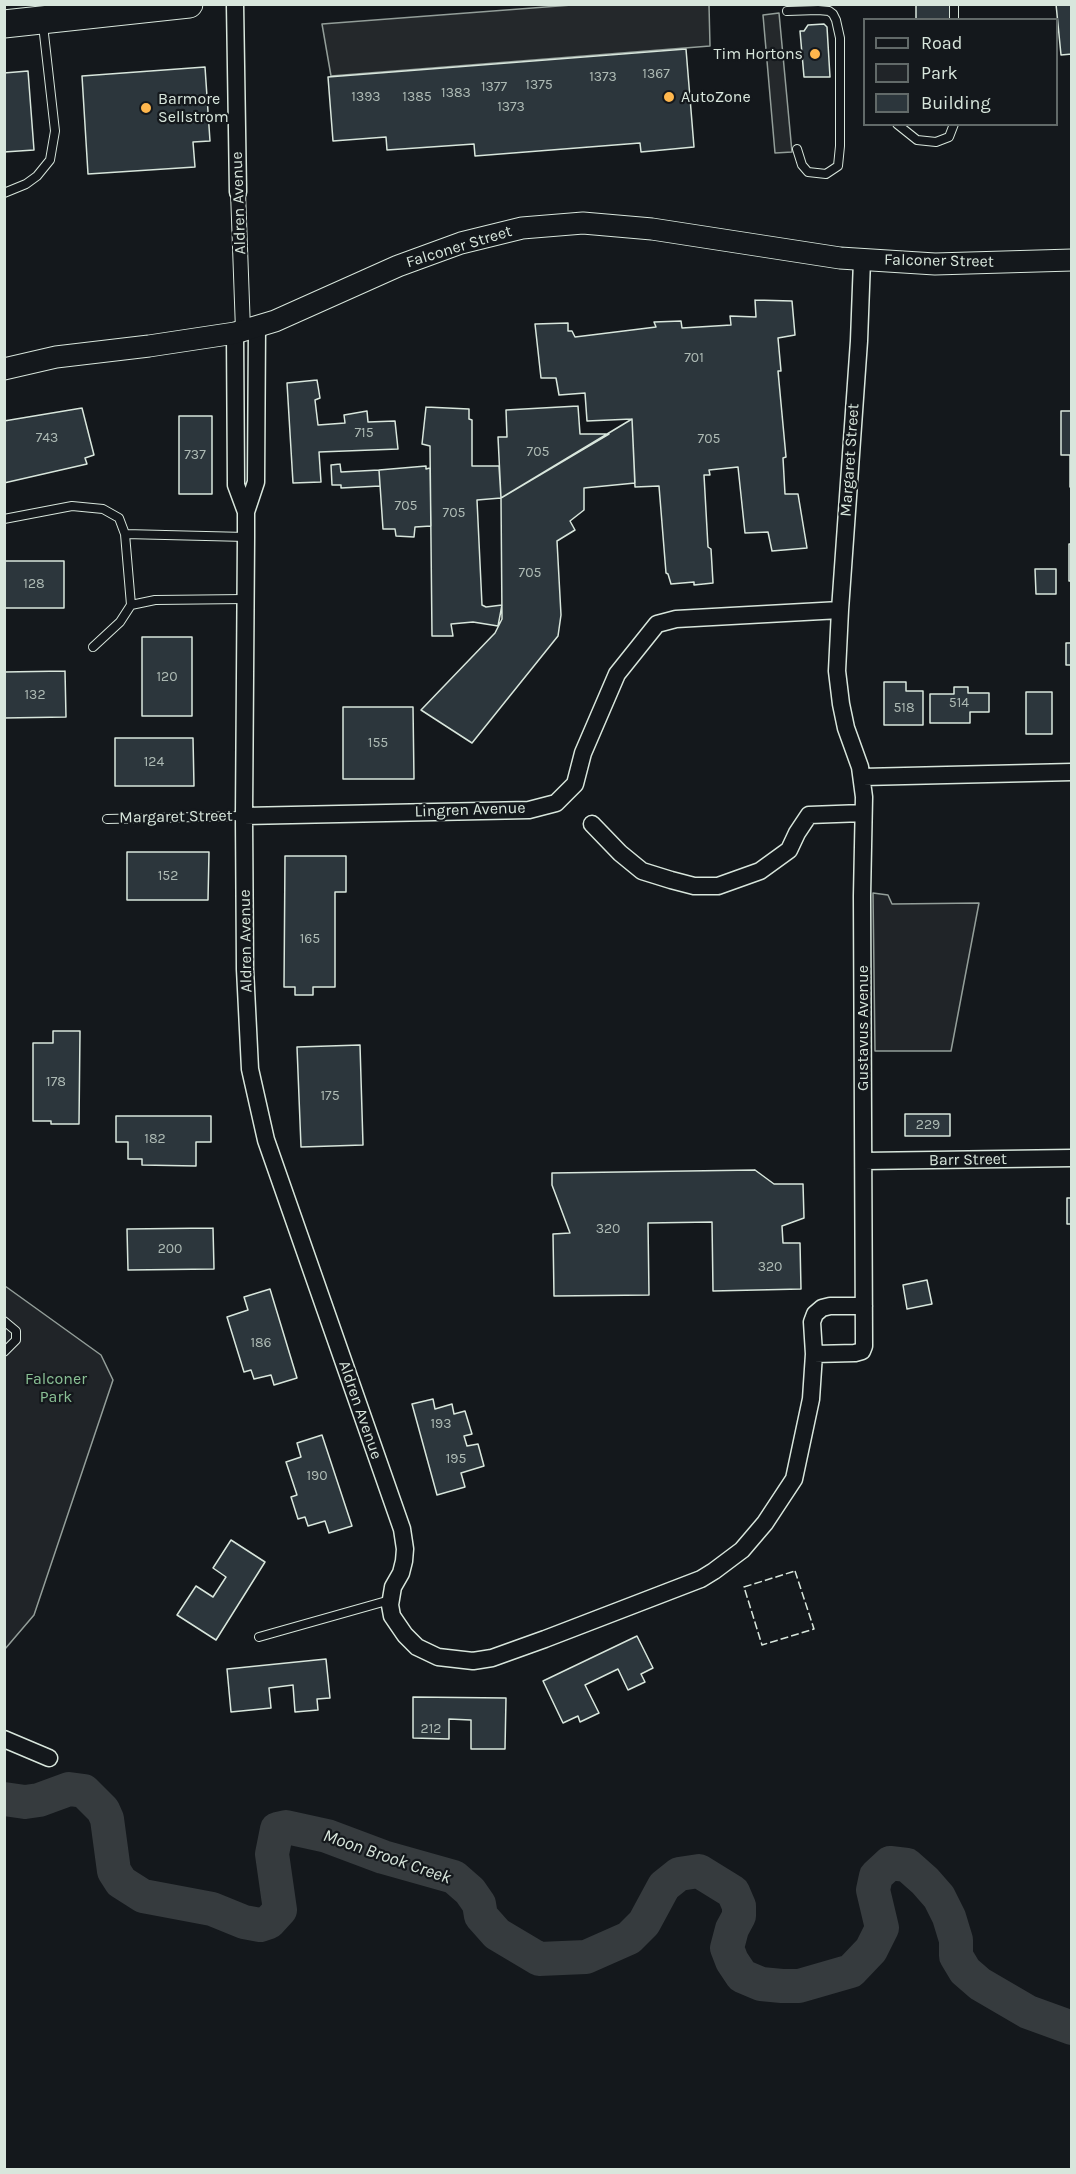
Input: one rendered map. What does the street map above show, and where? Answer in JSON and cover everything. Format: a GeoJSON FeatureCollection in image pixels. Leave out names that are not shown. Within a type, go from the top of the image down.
{"type":"FeatureCollection","features":[{"type":"Feature","properties":{"kind":"main road"},"geometry":{"type":"LineString","coordinates":[[4,24],[189,4]]}},
{"type":"Feature","properties":{"kind":"street","name":"Aldren Avenue"},"geometry":{"type":"LineString","coordinates":[[235,4],[238,192],[256,482],[246,512],[244,816],[250,1069],[266,1140],[402,1529],[404,1561],[390,1600]]}},
{"type":"Feature","properties":{"kind":"street","name":"Falconer Street"},"geometry":{"type":"LineString","coordinates":[[4,369],[56,357],[149,346],[245,330],[275,321],[398,266],[461,243],[522,228],[583,223],[652,229],[862,260],[935,264],[1071,260]]}},
{"type":"Feature","properties":{"kind":"street","name":"Margaret Street"},"geometry":{"type":"LineString","coordinates":[[837,660],[859,341],[862,260]]}},
{"type":"Feature","properties":{"kind":"street","name":"Aldren Avenue"},"geometry":{"type":"LineString","coordinates":[[245,330],[236,484],[246,512]]}},
{"type":"Feature","properties":{"kind":"street","name":"Lingren Avenue"},"geometry":{"type":"LineString","coordinates":[[244,816],[529,810],[556,803],[575,784],[582,753],[617,674],[657,624],[676,619],[840,610]]}},
{"type":"Feature","properties":{"kind":"street","name":"Gustavus Avenue"},"geometry":{"type":"LineString","coordinates":[[814,1354],[855,1353],[862,1351],[864,1346],[862,896],[864,813],[862,777],[841,704],[837,660]]}},
{"type":"Feature","properties":{"kind":"street"},"geometry":{"type":"LineString","coordinates":[[862,777],[1071,772]]}},
{"type":"Feature","properties":{"kind":"street"},"geometry":{"type":"LineString","coordinates":[[592,824],[620,853],[642,871],[694,886],[718,886],[760,871],[789,850],[809,815],[864,813]]}},
{"type":"Feature","properties":{"kind":"street","name":"Barr Street"},"geometry":{"type":"LineString","coordinates":[[864,1161],[1071,1158]]}},
{"type":"Feature","properties":{"kind":"street"},"geometry":{"type":"LineString","coordinates":[[390,1600],[392,1616],[405,1635],[417,1647],[438,1657],[473,1661],[492,1658],[545,1639],[701,1579],[742,1550],[765,1523],[794,1479],[812,1399],[814,1354],[812,1322],[818,1311],[831,1306],[864,1306]]}},
{"type":"Feature","properties":{"kind":"street"},"geometry":{"type":"LineString","coordinates":[[4,1739],[49,1758]]}},
{"type":"Feature","properties":{"kind":"lane"},"geometry":{"type":"LineString","coordinates":[[787,11],[829,11],[836,20],[840,38],[838,166],[826,174],[808,172],[801,165],[797,149]]}},
{"type":"Feature","properties":{"kind":"lane"},"geometry":{"type":"LineString","coordinates":[[4,193],[27,184],[51,160],[54,131],[43,20]]}},
{"type":"Feature","properties":{"kind":"lane"},"geometry":{"type":"LineString","coordinates":[[900,126],[917,140],[936,142],[949,137],[953,126]]}},
{"type":"Feature","properties":{"kind":"lane"},"geometry":{"type":"LineString","coordinates":[[4,519],[72,506],[103,509],[119,518],[125,534],[131,605],[120,622],[93,647]]}},
{"type":"Feature","properties":{"kind":"lane"},"geometry":{"type":"LineString","coordinates":[[125,534],[246,537]]}},
{"type":"Feature","properties":{"kind":"lane"},"geometry":{"type":"LineString","coordinates":[[131,605],[155,600],[246,599]]}},
{"type":"Feature","properties":{"kind":"lane","name":"Margaret Street"},"geometry":{"type":"LineString","coordinates":[[107,819],[244,816]]}},
{"type":"Feature","properties":{"kind":"lane"},"geometry":{"type":"LineString","coordinates":[[4,1321],[16,1331],[16,1340],[4,1352]]}},
{"type":"Feature","properties":{"kind":"lane"},"geometry":{"type":"LineString","coordinates":[[259,1637],[390,1600]]}},
{"type":"Feature","properties":{"kind":"green space"},"geometry":{"type":"Polygon","coordinates":[[[873,893],[888,895],[892,904],[979,903],[951,1051],[875,1051],[873,893]]]}},
{"type":"Feature","properties":{"kind":"green space","name":"Falconer Park"},"geometry":{"type":"Polygon","coordinates":[[[5,1286],[101,1355],[113,1380],[34,1615],[5,1649],[5,1286]]]}},
{"type":"Feature","properties":{"kind":"shaded area"},"geometry":{"type":"Polygon","coordinates":[[[585,4],[709,5],[710,46],[331,76],[322,24],[585,4]]]}},
{"type":"Feature","properties":{"kind":"shaded area"},"geometry":{"type":"Polygon","coordinates":[[[779,13],[792,152],[775,153],[763,15],[779,13]]]}},
{"type":"Feature","properties":{"kind":"building"},"geometry":{"type":"Polygon","coordinates":[[[916,4],[950,4],[950,18],[916,18],[916,4]]]}},
{"type":"Feature","properties":{"kind":"building"},"geometry":{"type":"Polygon","coordinates":[[[1056,4],[1072,4],[1072,54],[1061,55],[1056,4]]]}},
{"type":"Feature","properties":{"kind":"building","name":"Tim Hortons"},"geometry":{"type":"Polygon","coordinates":[[[824,24],[827,27],[830,77],[804,77],[800,31],[804,31],[808,25],[824,24]]]}},
{"type":"Feature","properties":{"kind":"building"},"geometry":{"type":"Polygon","coordinates":[[[686,49],[694,147],[641,152],[640,143],[475,156],[474,144],[387,150],[386,137],[333,141],[328,77],[686,49]]]}},
{"type":"Feature","properties":{"kind":"building","name":"Barmore Sellstrom"},"geometry":{"type":"Polygon","coordinates":[[[205,67],[210,141],[193,142],[195,167],[88,174],[82,76],[205,67]]]}},
{"type":"Feature","properties":{"kind":"building"},"geometry":{"type":"Polygon","coordinates":[[[28,71],[34,150],[4,152],[4,73],[28,71]]]}},
{"type":"Feature","properties":{"kind":"building"},"geometry":{"type":"Polygon","coordinates":[[[755,300],[792,301],[795,335],[778,338],[781,371],[778,371],[786,457],[783,458],[785,494],[798,494],[807,548],[772,551],[768,532],[745,533],[738,467],[709,470],[710,475],[704,475],[708,547],[711,549],[713,583],[671,584],[666,573],[659,486],[635,487],[632,419],[587,421],[585,393],[559,395],[556,378],[541,378],[535,324],[568,323],[568,331],[572,331],[575,337],[656,327],[654,322],[681,321],[682,328],[731,325],[730,316],[756,317],[755,300]]]}},
{"type":"Feature","properties":{"kind":"building"},"geometry":{"type":"Polygon","coordinates":[[[317,380],[320,398],[315,400],[318,425],[345,423],[344,415],[367,411],[368,422],[395,421],[398,449],[319,452],[321,482],[293,483],[287,383],[317,380]]]}},
{"type":"Feature","properties":{"kind":"building"},"geometry":{"type":"Polygon","coordinates":[[[578,406],[580,434],[609,434],[501,498],[498,437],[507,437],[506,410],[578,406]]]}},
{"type":"Feature","properties":{"kind":"building"},"geometry":{"type":"Polygon","coordinates":[[[426,407],[469,409],[469,419],[472,420],[472,466],[499,466],[501,498],[477,500],[482,605],[486,607],[502,605],[498,626],[473,622],[451,624],[453,636],[432,636],[430,446],[422,444],[426,407]]]}},
{"type":"Feature","properties":{"kind":"building"},"geometry":{"type":"Polygon","coordinates":[[[82,408],[94,455],[85,458],[87,464],[4,483],[4,421],[82,408]]]}},
{"type":"Feature","properties":{"kind":"building"},"geometry":{"type":"Polygon","coordinates":[[[1061,411],[1072,411],[1072,487],[1070,487],[1070,455],[1061,455],[1061,411]]]}},
{"type":"Feature","properties":{"kind":"building"},"geometry":{"type":"Polygon","coordinates":[[[179,416],[212,416],[212,494],[179,494],[179,416]]]}},
{"type":"Feature","properties":{"kind":"building"},"geometry":{"type":"Polygon","coordinates":[[[632,419],[635,483],[584,488],[584,510],[570,521],[575,530],[557,541],[561,615],[558,636],[472,743],[421,710],[495,633],[502,619],[501,498],[632,419]]]}},
{"type":"Feature","properties":{"kind":"building"},"geometry":{"type":"Polygon","coordinates":[[[340,464],[341,472],[379,470],[380,486],[341,488],[341,485],[332,485],[331,465],[340,464]]]}},
{"type":"Feature","properties":{"kind":"building"},"geometry":{"type":"Polygon","coordinates":[[[426,466],[426,469],[430,468],[431,526],[415,527],[414,537],[396,536],[395,529],[383,529],[379,470],[426,466]]]}},
{"type":"Feature","properties":{"kind":"building"},"geometry":{"type":"Polygon","coordinates":[[[1069,544],[1072,544],[1072,581],[1069,581],[1069,544]]]}},
{"type":"Feature","properties":{"kind":"building"},"geometry":{"type":"Polygon","coordinates":[[[4,561],[64,561],[64,608],[4,608],[4,561]]]}},
{"type":"Feature","properties":{"kind":"building"},"geometry":{"type":"Polygon","coordinates":[[[1035,569],[1056,569],[1056,594],[1036,594],[1035,569]]]}},
{"type":"Feature","properties":{"kind":"building"},"geometry":{"type":"Polygon","coordinates":[[[142,637],[192,637],[192,716],[142,716],[142,637]]]}},
{"type":"Feature","properties":{"kind":"building"},"geometry":{"type":"Polygon","coordinates":[[[1066,643],[1072,643],[1072,665],[1066,665],[1066,643]]]}},
{"type":"Feature","properties":{"kind":"building"},"geometry":{"type":"Polygon","coordinates":[[[65,671],[66,717],[4,718],[4,672],[65,671]]]}},
{"type":"Feature","properties":{"kind":"building"},"geometry":{"type":"Polygon","coordinates":[[[884,682],[906,682],[906,691],[923,691],[923,725],[884,725],[884,682]]]}},
{"type":"Feature","properties":{"kind":"building"},"geometry":{"type":"Polygon","coordinates":[[[954,687],[968,687],[968,693],[989,693],[989,712],[970,712],[970,723],[930,723],[930,694],[954,694],[954,687]]]}},
{"type":"Feature","properties":{"kind":"building"},"geometry":{"type":"Polygon","coordinates":[[[1026,692],[1052,692],[1052,734],[1026,734],[1026,692]]]}},
{"type":"Feature","properties":{"kind":"building"},"geometry":{"type":"Polygon","coordinates":[[[343,707],[413,707],[414,779],[343,779],[343,707]]]}},
{"type":"Feature","properties":{"kind":"building"},"geometry":{"type":"Polygon","coordinates":[[[115,738],[193,738],[194,786],[115,786],[115,738]]]}},
{"type":"Feature","properties":{"kind":"building"},"geometry":{"type":"Polygon","coordinates":[[[127,852],[209,852],[208,900],[127,900],[127,852]]]}},
{"type":"Feature","properties":{"kind":"building"},"geometry":{"type":"Polygon","coordinates":[[[285,856],[346,856],[346,892],[335,892],[335,987],[313,987],[313,995],[295,995],[295,987],[284,987],[285,856]]]}},
{"type":"Feature","properties":{"kind":"building"},"geometry":{"type":"Polygon","coordinates":[[[53,1031],[80,1031],[79,1124],[51,1124],[51,1121],[33,1121],[33,1043],[53,1043],[53,1031]]]}},
{"type":"Feature","properties":{"kind":"building"},"geometry":{"type":"Polygon","coordinates":[[[360,1045],[363,1145],[301,1147],[297,1047],[360,1045]]]}},
{"type":"Feature","properties":{"kind":"building"},"geometry":{"type":"Polygon","coordinates":[[[905,1114],[950,1114],[950,1136],[905,1136],[905,1114]]]}},
{"type":"Feature","properties":{"kind":"building"},"geometry":{"type":"Polygon","coordinates":[[[116,1116],[211,1116],[211,1142],[196,1142],[196,1166],[142,1165],[142,1159],[128,1159],[128,1142],[116,1142],[116,1116]]]}},
{"type":"Feature","properties":{"kind":"building"},"geometry":{"type":"Polygon","coordinates":[[[755,1170],[774,1184],[803,1184],[804,1218],[782,1226],[783,1243],[800,1243],[801,1289],[713,1291],[712,1222],[648,1223],[649,1295],[554,1296],[553,1234],[570,1233],[552,1185],[552,1173],[755,1170]]]}},
{"type":"Feature","properties":{"kind":"building"},"geometry":{"type":"Polygon","coordinates":[[[1067,1198],[1072,1198],[1072,1224],[1067,1224],[1067,1198]]]}},
{"type":"Feature","properties":{"kind":"building"},"geometry":{"type":"Polygon","coordinates":[[[213,1228],[214,1269],[128,1270],[127,1229],[213,1228]]]}},
{"type":"Feature","properties":{"kind":"building"},"geometry":{"type":"Polygon","coordinates":[[[927,1280],[932,1304],[907,1309],[903,1285],[927,1280]]]}},
{"type":"Feature","properties":{"kind":"building"},"geometry":{"type":"Polygon","coordinates":[[[270,1289],[297,1378],[274,1385],[271,1375],[254,1379],[251,1370],[244,1372],[227,1317],[248,1310],[244,1297],[270,1289]]]}},
{"type":"Feature","properties":{"kind":"building"},"geometry":{"type":"Polygon","coordinates":[[[433,1399],[435,1409],[452,1404],[454,1414],[465,1411],[472,1434],[464,1436],[467,1446],[478,1444],[484,1466],[461,1473],[465,1487],[437,1495],[412,1404],[433,1399]]]}},
{"type":"Feature","properties":{"kind":"building"},"geometry":{"type":"Polygon","coordinates":[[[322,1435],[352,1526],[329,1533],[325,1521],[308,1526],[305,1517],[298,1519],[291,1497],[297,1495],[286,1462],[301,1457],[297,1443],[322,1435]]]}},
{"type":"Feature","properties":{"kind":"building"},"geometry":{"type":"Polygon","coordinates":[[[231,1540],[265,1562],[216,1640],[177,1615],[196,1586],[213,1597],[226,1577],[213,1568],[231,1540]]]}},
{"type":"Feature","properties":{"kind":"building"},"geometry":{"type":"Polygon","coordinates":[[[637,1636],[653,1668],[641,1674],[645,1682],[628,1690],[618,1669],[585,1685],[599,1713],[580,1722],[578,1716],[563,1723],[543,1681],[637,1636]]]}},
{"type":"Feature","properties":{"kind":"building"},"geometry":{"type":"Polygon","coordinates":[[[326,1659],[330,1698],[317,1699],[318,1710],[295,1712],[293,1685],[269,1688],[271,1708],[231,1712],[227,1669],[326,1659]]]}},
{"type":"Feature","properties":{"kind":"building"},"geometry":{"type":"Polygon","coordinates":[[[413,1697],[506,1698],[505,1749],[471,1749],[471,1720],[449,1719],[449,1739],[413,1738],[413,1697]]]}},
{"type":"Feature","properties":{"kind":"waterway","name":"Moon Brook Creek"},"geometry":{"type":"LineString","coordinates":[[4,1799],[25,1802],[39,1800],[69,1789],[84,1791],[103,1810],[107,1819],[114,1871],[121,1882],[143,1896],[212,1909],[244,1922],[260,1925],[269,1922],[280,1910],[272,1854],[277,1829],[286,1827],[327,1836],[383,1857],[454,1877],[470,1891],[479,1904],[481,1916],[497,1934],[539,1959],[586,1957],[629,1938],[644,1923],[664,1886],[679,1874],[699,1871],[733,1892],[739,1906],[739,1916],[732,1929],[727,1948],[742,1976],[761,1984],[782,1986],[799,1986],[851,1971],[871,1950],[882,1928],[873,1890],[876,1876],[890,1863],[907,1865],[939,1897],[949,1917],[956,1940],[956,1956],[965,1971],[980,1984],[1028,2012],[1072,2028]]}},
{"type":"Feature","properties":{"kind":"fence"},"geometry":{"type":"LineString","coordinates":[[795,1571],[814,1629],[762,1645],[744,1587],[795,1571]]}},
{"type":"Feature","properties":{"kind":"place","name":"Tim Hortons"},"geometry":{"type":"Point","coordinates":[815,54]}},
{"type":"Feature","properties":{"kind":"place","name":"AutoZone"},"geometry":{"type":"Point","coordinates":[669,97]}},
{"type":"Feature","properties":{"kind":"place","name":"Barmore Sellstrom"},"geometry":{"type":"Point","coordinates":[146,108]}}]}
